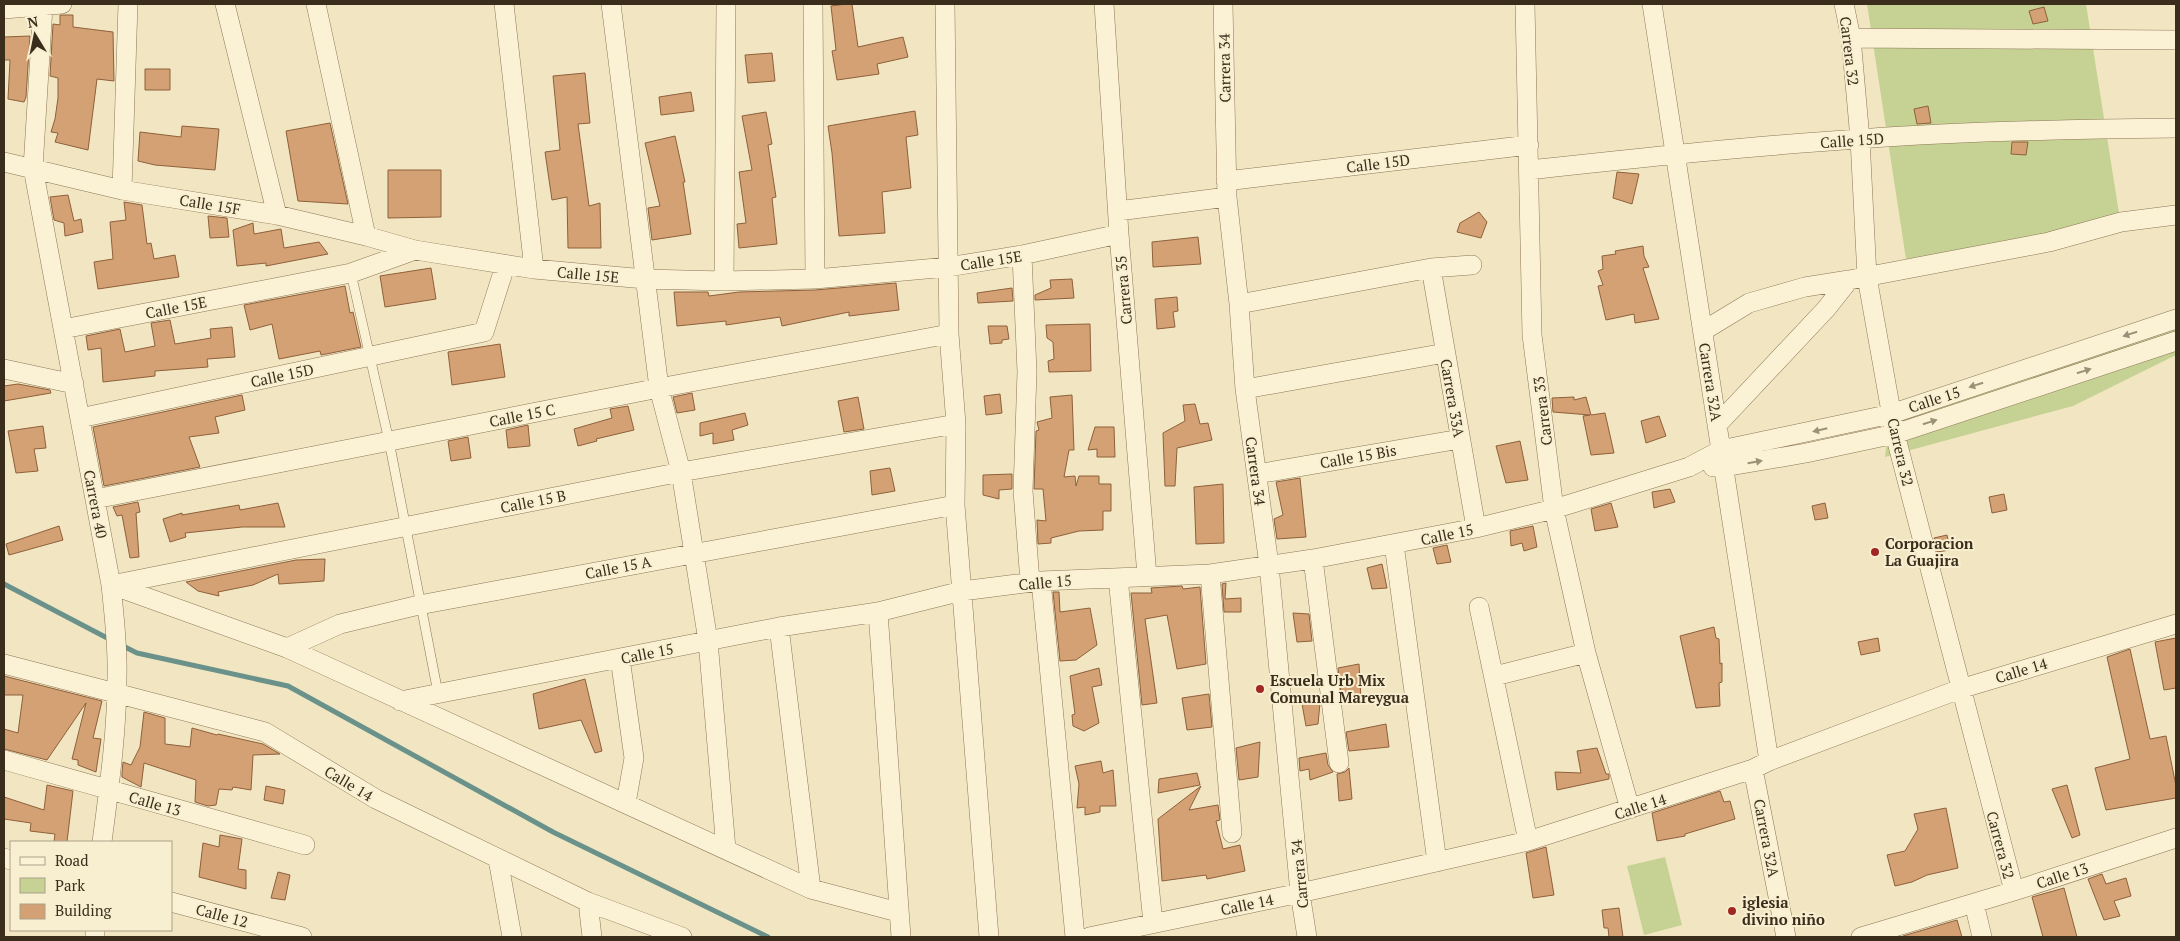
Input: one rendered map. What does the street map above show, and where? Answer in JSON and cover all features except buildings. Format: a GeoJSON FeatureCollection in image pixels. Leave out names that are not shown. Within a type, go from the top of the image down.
{"type":"FeatureCollection","features":[{"type":"Feature","properties":{"kind":"street"},"geometry":{"type":"LineString","coordinates":[[4,9],[62,4]]}},
{"type":"Feature","properties":{"kind":"street"},"geometry":{"type":"LineString","coordinates":[[122,190],[128,4]]}},
{"type":"Feature","properties":{"kind":"street"},"geometry":{"type":"LineString","coordinates":[[225,4],[277,215]]}},
{"type":"Feature","properties":{"kind":"street"},"geometry":{"type":"LineString","coordinates":[[316,4],[366,236]]}},
{"type":"Feature","properties":{"kind":"street"},"geometry":{"type":"LineString","coordinates":[[504,4],[534,269]]}},
{"type":"Feature","properties":{"kind":"street"},"geometry":{"type":"LineString","coordinates":[[611,4],[659,388],[681,472],[708,641],[726,849]]}},
{"type":"Feature","properties":{"kind":"street"},"geometry":{"type":"LineString","coordinates":[[724,281],[726,4]]}},
{"type":"Feature","properties":{"kind":"street"},"geometry":{"type":"LineString","coordinates":[[813,4],[815,279]]}},
{"type":"Feature","properties":{"kind":"street"},"geometry":{"type":"LineString","coordinates":[[945,4],[949,334],[956,424],[955,505],[989,937]]}},
{"type":"Feature","properties":{"kind":"street","name":"Carrera 35"},"geometry":{"type":"LineString","coordinates":[[1104,4],[1119,234],[1147,576]]}},
{"type":"Feature","properties":{"kind":"street","name":"Carrera 34"},"geometry":{"type":"LineString","coordinates":[[1223,4],[1227,189],[1239,304],[1245,389],[1269,565],[1300,893],[1307,937]]}},
{"type":"Feature","properties":{"kind":"street","name":"Carrera 33"},"geometry":{"type":"LineString","coordinates":[[1526,4],[1532,335],[1554,509],[1586,654],[1630,809]]}},
{"type":"Feature","properties":{"kind":"street","name":"Carrera 32A"},"geometry":{"type":"LineString","coordinates":[[1652,4],[1723,459],[1761,765],[1786,937]]}},
{"type":"Feature","properties":{"kind":"street","name":"Carrera 32"},"geometry":{"type":"LineString","coordinates":[[1844,4],[1850,38],[1860,138],[1858,278],[1895,434],[2014,891]]}},
{"type":"Feature","properties":{"kind":"street","name":"Carrera 40"},"geometry":{"type":"LineString","coordinates":[[42,6],[33,168],[111,585],[115,624],[117,684],[109,790],[102,841]]}},
{"type":"Feature","properties":{"kind":"street"},"geometry":{"type":"LineString","coordinates":[[1850,38],[2176,40]]}},
{"type":"Feature","properties":{"kind":"street","name":"Calle 15D"},"geometry":{"type":"LineString","coordinates":[[1529,170],[1676,154],[1860,138],[2033,130],[2176,128]]}},
{"type":"Feature","properties":{"kind":"street","name":"Calle 15D"},"geometry":{"type":"LineString","coordinates":[[1118,211],[1227,189],[1529,145]]}},
{"type":"Feature","properties":{"kind":"street","name":"Calle 15F"},"geometry":{"type":"LineString","coordinates":[[4,162],[122,190],[277,215],[366,236],[415,250]]}},
{"type":"Feature","properties":{"kind":"street"},"geometry":{"type":"LineString","coordinates":[[1703,331],[1749,303],[1805,287],[2049,242],[2121,222],[2176,215]]}},
{"type":"Feature","properties":{"kind":"street","name":"Calle 15E"},"geometry":{"type":"LineString","coordinates":[[63,329],[350,273],[415,250],[504,266],[645,279],[724,281],[815,279],[948,267],[1022,255],[1119,234]]}},
{"type":"Feature","properties":{"kind":"street"},"geometry":{"type":"LineString","coordinates":[[1022,255],[1027,372],[1023,491],[1075,937]]}},
{"type":"Feature","properties":{"kind":"street"},"geometry":{"type":"LineString","coordinates":[[1239,304],[1431,268],[1472,265]]}},
{"type":"Feature","properties":{"kind":"street","name":"Calle 15D"},"geometry":{"type":"LineString","coordinates":[[80,418],[484,332],[504,266]]}},
{"type":"Feature","properties":{"kind":"street","name":"Carrera 33A"},"geometry":{"type":"LineString","coordinates":[[1431,268],[1476,528]]}},
{"type":"Feature","properties":{"kind":"street"},"geometry":{"type":"LineString","coordinates":[[1717,425],[1826,309],[1858,278]]}},
{"type":"Feature","properties":{"kind":"street","name":"Calle 15"},"geometry":{"type":"LineString","coordinates":[[400,701],[779,627],[878,612],[962,591],[1035,582],[1210,574],[1313,559],[1476,528],[1554,509],[1689,467],[1891,414],[2176,318]]}},
{"type":"Feature","properties":{"kind":"street","name":"Calle 15 C"},"geometry":{"type":"LineString","coordinates":[[95,499],[659,388],[949,334]]}},
{"type":"Feature","properties":{"kind":"street","name":"Calle 15"},"geometry":{"type":"LineString","coordinates":[[1723,459],[1806,453],[1895,434],[2176,340]]}},
{"type":"Feature","properties":{"kind":"street"},"geometry":{"type":"LineString","coordinates":[[1245,389],[1445,352]]}},
{"type":"Feature","properties":{"kind":"street"},"geometry":{"type":"LineString","coordinates":[[4,369],[74,384]]}},
{"type":"Feature","properties":{"kind":"street","name":"Calle 15 B"},"geometry":{"type":"LineString","coordinates":[[111,585],[681,472],[956,424]]}},
{"type":"Feature","properties":{"kind":"street","name":"Calle 15 Bis"},"geometry":{"type":"LineString","coordinates":[[1257,474],[1460,439]]}},
{"type":"Feature","properties":{"kind":"street","name":"Calle 15 A"},"geometry":{"type":"LineString","coordinates":[[287,648],[340,624],[420,605],[695,552],[955,505]]}},
{"type":"Feature","properties":{"kind":"street"},"geometry":{"type":"LineString","coordinates":[[1394,544],[1437,862]]}},
{"type":"Feature","properties":{"kind":"street"},"geometry":{"type":"LineString","coordinates":[[1313,559],[1340,763]]}},
{"type":"Feature","properties":{"kind":"street"},"geometry":{"type":"LineString","coordinates":[[1210,574],[1232,833]]}},
{"type":"Feature","properties":{"kind":"street"},"geometry":{"type":"LineString","coordinates":[[1118,578],[1153,923]]}},
{"type":"Feature","properties":{"kind":"street"},"geometry":{"type":"LineString","coordinates":[[111,585],[287,648],[811,889],[898,912]]}},
{"type":"Feature","properties":{"kind":"street"},"geometry":{"type":"LineString","coordinates":[[1479,607],[1495,676],[1528,841]]}},
{"type":"Feature","properties":{"kind":"street"},"geometry":{"type":"LineString","coordinates":[[878,612],[901,937]]}},
{"type":"Feature","properties":{"kind":"street","name":"Calle 14"},"geometry":{"type":"LineString","coordinates":[[1089,937],[1300,893],[1528,841],[1761,765],[1960,689],[2176,624]]}},
{"type":"Feature","properties":{"kind":"street"},"geometry":{"type":"LineString","coordinates":[[779,627],[811,889]]}},
{"type":"Feature","properties":{"kind":"street"},"geometry":{"type":"LineString","coordinates":[[1495,676],[1586,654]]}},
{"type":"Feature","properties":{"kind":"street"},"geometry":{"type":"LineString","coordinates":[[620,658],[634,758],[626,803]]}},
{"type":"Feature","properties":{"kind":"street","name":"Calle 14"},"geometry":{"type":"LineString","coordinates":[[4,664],[117,684],[265,732],[376,799],[498,859],[588,902],[682,937]]}},
{"type":"Feature","properties":{"kind":"street","name":"Calle 13"},"geometry":{"type":"LineString","coordinates":[[4,760],[305,845]]}},
{"type":"Feature","properties":{"kind":"street","name":"Calle 13"},"geometry":{"type":"LineString","coordinates":[[1861,937],[1974,904],[2176,838]]}},
{"type":"Feature","properties":{"kind":"street"},"geometry":{"type":"LineString","coordinates":[[498,859],[512,937]]}},
{"type":"Feature","properties":{"kind":"street","name":"Calle 12"},"geometry":{"type":"LineString","coordinates":[[172,902],[302,937]]}},
{"type":"Feature","properties":{"kind":"street"},"geometry":{"type":"LineString","coordinates":[[588,902],[592,937]]}},
{"type":"Feature","properties":{"kind":"street"},"geometry":{"type":"LineString","coordinates":[[1974,904],[1982,937]]}},
{"type":"Feature","properties":{"kind":"lane"},"geometry":{"type":"LineString","coordinates":[[350,273],[389,441],[404,527],[438,693]]}},
{"type":"Feature","properties":{"kind":"green space"},"geometry":{"type":"Polygon","coordinates":[[[1867,4],[2086,4],[2121,226],[1906,259],[1867,4]]]}},
{"type":"Feature","properties":{"kind":"green space"},"geometry":{"type":"Polygon","coordinates":[[[2176,322],[2176,355],[2073,406],[1885,457],[1889,424],[2176,322]]]}},
{"type":"Feature","properties":{"kind":"green space"},"geometry":{"type":"Polygon","coordinates":[[[1665,857],[1682,925],[1644,935],[1627,866],[1665,857]]]}},
{"type":"Feature","properties":{"kind":"waterway"},"geometry":{"type":"LineString","coordinates":[[4,584],[111,640]]}},
{"type":"Feature","properties":{"kind":"waterway"},"geometry":{"type":"LineString","coordinates":[[121,645],[137,653],[288,686],[553,832],[768,937]]}},
{"type":"Feature","properties":{"kind":"place","name":"Corporacion La Guajira"},"geometry":{"type":"Point","coordinates":[1875,552]}},
{"type":"Feature","properties":{"kind":"place","name":"Escuela Urb Mix Comunal Mareygua"},"geometry":{"type":"Point","coordinates":[1260,689]}},
{"type":"Feature","properties":{"kind":"place","name":"iglesia divino niño"},"geometry":{"type":"Point","coordinates":[1732,911]}}]}
